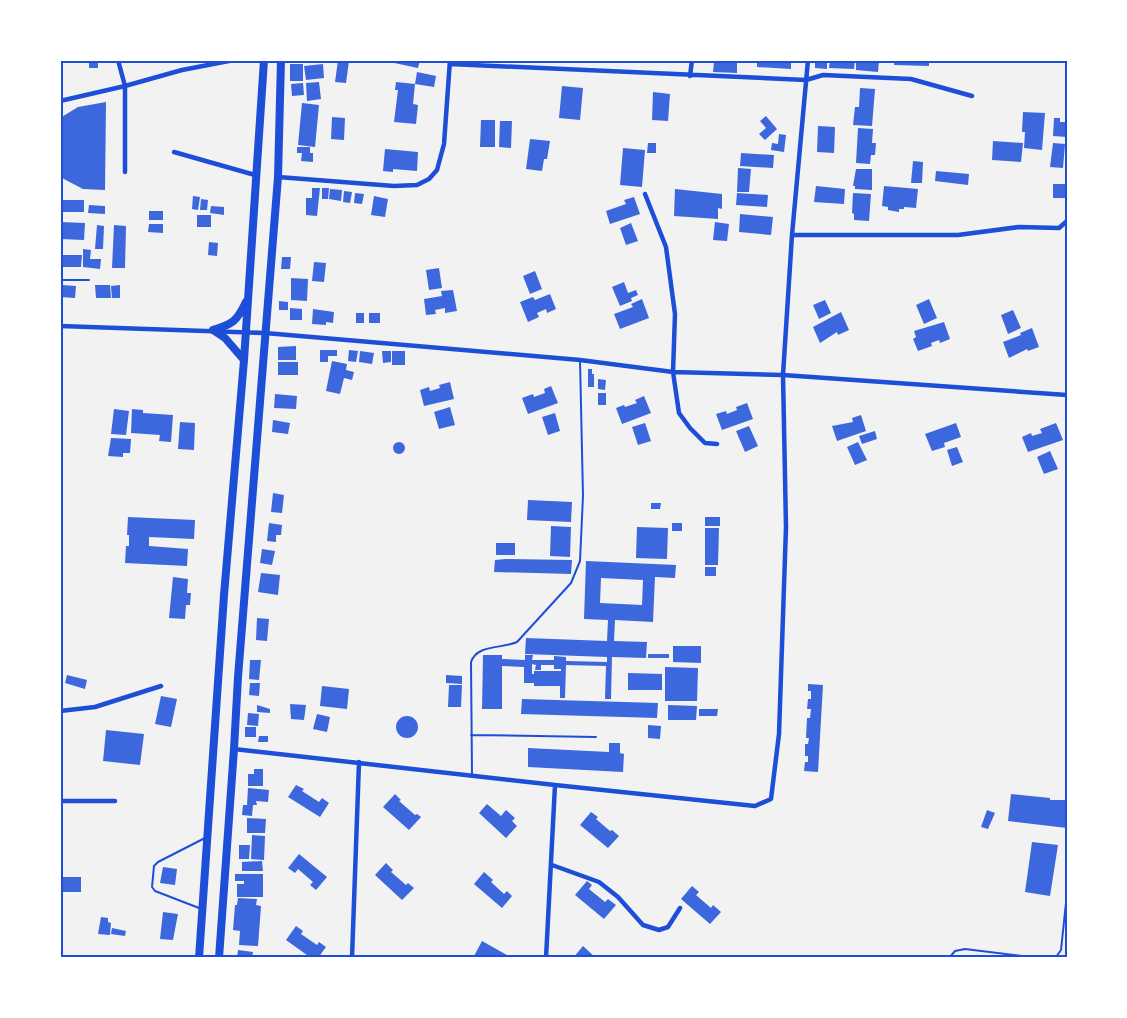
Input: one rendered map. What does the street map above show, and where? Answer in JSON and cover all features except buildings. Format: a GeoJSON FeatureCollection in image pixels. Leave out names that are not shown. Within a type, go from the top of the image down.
{"type":"FeatureCollection","features":[{"type":"Feature","properties":{"kind":"main road"},"geometry":{"type":"LineString","coordinates":[[199,958],[264,60]]}},
{"type":"Feature","properties":{"kind":"main road"},"geometry":{"type":"LineString","coordinates":[[219,958],[237,677],[278,177],[281,60]]}},
{"type":"Feature","properties":{"kind":"main road"},"geometry":{"type":"LineString","coordinates":[[213,330],[237,319],[248,298]]}},
{"type":"Feature","properties":{"kind":"main road"},"geometry":{"type":"LineString","coordinates":[[213,330],[225,338],[244,360]]}},
{"type":"Feature","properties":{"kind":"street"},"geometry":{"type":"LineString","coordinates":[[118,60],[125,86],[124,172]]}},
{"type":"Feature","properties":{"kind":"street"},"geometry":{"type":"LineString","coordinates":[[60,101],[182,70],[234,60]]}},
{"type":"Feature","properties":{"kind":"street"},"geometry":{"type":"LineString","coordinates":[[563,60],[563,68]]}},
{"type":"Feature","properties":{"kind":"street"},"geometry":{"type":"LineString","coordinates":[[690,76],[692,60]]}},
{"type":"Feature","properties":{"kind":"street"},"geometry":{"type":"LineString","coordinates":[[234,749],[755,806],[771,800],[778,734],[786,538],[783,375],[792,236],[808,60]]}},
{"type":"Feature","properties":{"kind":"street"},"geometry":{"type":"LineString","coordinates":[[278,177],[394,186],[417,185],[429,179],[437,170],[444,144],[450,62],[690,76],[806,80],[823,75],[911,79],[972,96]]}},
{"type":"Feature","properties":{"kind":"street"},"geometry":{"type":"LineString","coordinates":[[174,152],[255,175]]}},
{"type":"Feature","properties":{"kind":"street"},"geometry":{"type":"LineString","coordinates":[[645,194],[666,247],[675,314],[673,372],[679,413],[705,444],[717,444]]}},
{"type":"Feature","properties":{"kind":"street"},"geometry":{"type":"LineString","coordinates":[[792,236],[958,235],[1018,227],[1059,228],[1067,221]]}},
{"type":"Feature","properties":{"kind":"street"},"geometry":{"type":"LineString","coordinates":[[60,326],[265,333],[580,360],[673,372],[783,375],[1067,395]]}},
{"type":"Feature","properties":{"kind":"street"},"geometry":{"type":"LineString","coordinates":[[60,711],[95,707],[161,686]]}},
{"type":"Feature","properties":{"kind":"street"},"geometry":{"type":"LineString","coordinates":[[352,958],[359,762]]}},
{"type":"Feature","properties":{"kind":"street"},"geometry":{"type":"LineString","coordinates":[[546,958],[555,785]]}},
{"type":"Feature","properties":{"kind":"street"},"geometry":{"type":"LineString","coordinates":[[60,801],[115,801]]}},
{"type":"Feature","properties":{"kind":"street"},"geometry":{"type":"LineString","coordinates":[[552,865],[599,882],[618,897],[643,925],[659,930],[668,927],[680,908]]}},
{"type":"Feature","properties":{"kind":"lane"},"geometry":{"type":"LineString","coordinates":[[60,280],[88,280]]}},
{"type":"Feature","properties":{"kind":"lane"},"geometry":{"type":"LineString","coordinates":[[472,776],[471,662],[473,655],[479,650],[508,646],[517,642],[571,583],[580,561],[583,496],[580,360]]}},
{"type":"Feature","properties":{"kind":"lane"},"geometry":{"type":"LineString","coordinates":[[471,735],[596,737]]}},
{"type":"Feature","properties":{"kind":"lane"},"geometry":{"type":"LineString","coordinates":[[202,909],[155,891],[152,887],[154,866],[158,862],[208,836]]}},
{"type":"Feature","properties":{"kind":"lane"},"geometry":{"type":"LineString","coordinates":[[1050,958],[1056,957],[1061,950],[1067,893]]}},
{"type":"Feature","properties":{"kind":"lane"},"geometry":{"type":"LineString","coordinates":[[950,958],[956,951],[964,949],[1038,958]]}}]}
